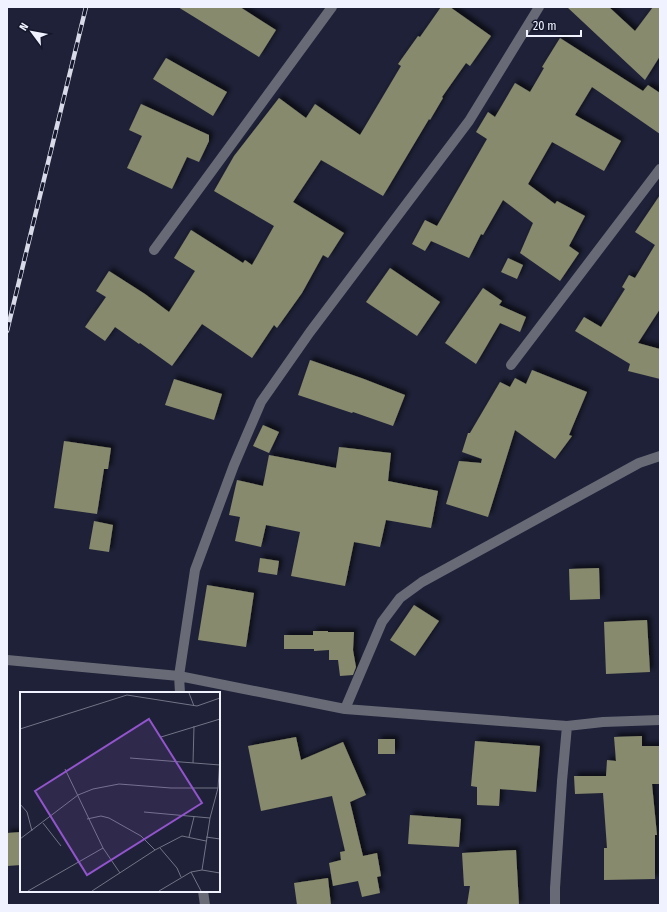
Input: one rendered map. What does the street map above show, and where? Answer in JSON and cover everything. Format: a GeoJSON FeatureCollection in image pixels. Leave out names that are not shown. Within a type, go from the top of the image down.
{"type":"FeatureCollection","features":[{"type":"Feature","properties":{"kind":"street"},"geometry":{"type":"LineString","coordinates":[[154,250],[332,7]]}},
{"type":"Feature","properties":{"kind":"street"},"geometry":{"type":"LineString","coordinates":[[180,692],[179,676],[196,570],[234,465],[261,402],[310,332],[469,121],[539,7]]}},
{"type":"Feature","properties":{"kind":"street"},"geometry":{"type":"LineString","coordinates":[[511,366],[660,169]]}},
{"type":"Feature","properties":{"kind":"street"},"geometry":{"type":"LineString","coordinates":[[345,709],[382,622],[400,598],[422,582],[639,463],[660,456]]}},
{"type":"Feature","properties":{"kind":"street"},"geometry":{"type":"LineString","coordinates":[[7,660],[179,676],[345,709],[566,726],[603,722],[660,720]]}},
{"type":"Feature","properties":{"kind":"street"},"geometry":{"type":"LineString","coordinates":[[555,905],[566,726]]}},
{"type":"Feature","properties":{"kind":"street"},"geometry":{"type":"LineString","coordinates":[[203,892],[206,905]]}},
{"type":"Feature","properties":{"kind":"building"},"geometry":{"type":"Polygon","coordinates":[[[178,7],[240,7],[276,30],[259,57],[178,7]]]}},
{"type":"Feature","properties":{"kind":"building"},"geometry":{"type":"Polygon","coordinates":[[[441,7],[450,7],[491,36],[470,66],[466,63],[442,97],[443,98],[430,120],[429,119],[383,196],[321,160],[293,202],[344,233],[328,258],[323,255],[302,293],[277,328],[274,325],[252,358],[202,324],[172,366],[115,327],[105,341],[85,327],[106,297],[96,291],[109,271],[145,294],[169,312],[195,271],[174,258],[191,230],[243,263],[245,260],[252,265],[274,226],[214,191],[234,156],[279,98],[306,118],[315,104],[360,135],[401,66],[398,64],[418,36],[420,37],[441,7]]]}},
{"type":"Feature","properties":{"kind":"building"},"geometry":{"type":"Polygon","coordinates":[[[567,7],[609,7],[635,31],[653,7],[660,7],[660,56],[645,80],[567,7]]]}},
{"type":"Feature","properties":{"kind":"building"},"geometry":{"type":"Polygon","coordinates":[[[560,38],[643,91],[648,85],[660,93],[660,134],[592,87],[575,115],[621,141],[604,171],[552,142],[528,184],[555,204],[557,201],[585,216],[569,246],[579,253],[560,281],[520,253],[533,223],[503,200],[483,235],[481,234],[469,258],[431,241],[425,251],[412,244],[425,220],[437,226],[487,139],[476,132],[488,112],[495,117],[515,83],[530,92],[544,68],[542,67],[560,38]]]}},
{"type":"Feature","properties":{"kind":"building"},"geometry":{"type":"Polygon","coordinates":[[[166,58],[227,92],[213,116],[153,79],[166,58]]]}},
{"type":"Feature","properties":{"kind":"building"},"geometry":{"type":"Polygon","coordinates":[[[141,104],[209,135],[209,141],[199,162],[187,157],[172,189],[127,168],[142,136],[129,130],[141,104]]]}},
{"type":"Feature","properties":{"kind":"building"},"geometry":{"type":"Polygon","coordinates":[[[660,195],[660,309],[638,343],[660,349],[660,379],[628,371],[630,364],[575,331],[584,317],[601,327],[625,289],[622,287],[629,275],[635,278],[655,245],[635,232],[660,195]]]}},
{"type":"Feature","properties":{"kind":"building"},"geometry":{"type":"Polygon","coordinates":[[[508,258],[523,265],[517,279],[501,272],[508,258]]]}},
{"type":"Feature","properties":{"kind":"building"},"geometry":{"type":"Polygon","coordinates":[[[390,268],[440,302],[417,336],[366,302],[390,268]]]}},
{"type":"Feature","properties":{"kind":"building"},"geometry":{"type":"Polygon","coordinates":[[[483,288],[502,301],[499,305],[526,317],[520,332],[500,323],[476,364],[445,343],[483,288]]]}},
{"type":"Feature","properties":{"kind":"building"},"geometry":{"type":"Polygon","coordinates":[[[310,360],[405,395],[393,426],[298,395],[310,360]]]}},
{"type":"Feature","properties":{"kind":"building"},"geometry":{"type":"Polygon","coordinates":[[[532,370],[587,392],[569,435],[572,436],[555,459],[515,430],[488,517],[446,504],[459,461],[481,463],[482,459],[462,452],[468,433],[470,433],[500,382],[510,387],[515,378],[526,384],[532,370]]]}},
{"type":"Feature","properties":{"kind":"building"},"geometry":{"type":"Polygon","coordinates":[[[174,379],[222,394],[214,420],[165,405],[174,379]]]}},
{"type":"Feature","properties":{"kind":"building"},"geometry":{"type":"Polygon","coordinates":[[[263,425],[279,432],[269,453],[253,446],[263,425]]]}},
{"type":"Feature","properties":{"kind":"building"},"geometry":{"type":"Polygon","coordinates":[[[64,441],[111,448],[108,469],[104,469],[97,514],[54,508],[64,441]]]}},
{"type":"Feature","properties":{"kind":"building"},"geometry":{"type":"Polygon","coordinates":[[[339,447],[391,453],[388,481],[438,491],[431,528],[386,520],[380,547],[354,542],[345,586],[291,576],[300,532],[266,525],[261,547],[235,541],[240,517],[229,515],[237,480],[263,486],[269,455],[336,468],[339,447]]]}},
{"type":"Feature","properties":{"kind":"building"},"geometry":{"type":"Polygon","coordinates":[[[94,521],[113,525],[109,552],[89,549],[94,521]]]}},
{"type":"Feature","properties":{"kind":"building"},"geometry":{"type":"Polygon","coordinates":[[[260,558],[279,561],[277,575],[258,572],[260,558]]]}},
{"type":"Feature","properties":{"kind":"building"},"geometry":{"type":"Polygon","coordinates":[[[599,568],[600,599],[570,600],[569,569],[599,568]]]}},
{"type":"Feature","properties":{"kind":"building"},"geometry":{"type":"Polygon","coordinates":[[[207,585],[254,593],[246,647],[198,640],[207,585]]]}},
{"type":"Feature","properties":{"kind":"building"},"geometry":{"type":"Polygon","coordinates":[[[414,605],[439,621],[415,656],[390,640],[414,605]]]}},
{"type":"Feature","properties":{"kind":"building"},"geometry":{"type":"Polygon","coordinates":[[[647,620],[650,672],[606,674],[604,622],[647,620]]]}},
{"type":"Feature","properties":{"kind":"building"},"geometry":{"type":"Polygon","coordinates":[[[313,631],[354,632],[353,650],[356,667],[353,675],[340,676],[338,660],[329,660],[329,650],[314,651],[314,649],[284,649],[284,635],[313,635],[313,631]]]}},
{"type":"Feature","properties":{"kind":"building"},"geometry":{"type":"Polygon","coordinates":[[[642,736],[642,746],[660,746],[660,784],[652,784],[657,835],[655,835],[655,879],[604,880],[604,848],[607,848],[603,793],[575,794],[574,776],[606,776],[607,760],[616,761],[614,737],[642,736]]]}},
{"type":"Feature","properties":{"kind":"building"},"geometry":{"type":"Polygon","coordinates":[[[296,737],[301,760],[343,742],[366,795],[350,802],[363,856],[377,853],[381,876],[377,877],[380,893],[362,897],[358,881],[333,886],[329,863],[341,860],[340,852],[345,851],[332,796],[261,811],[248,746],[296,737]]]}},
{"type":"Feature","properties":{"kind":"building"},"geometry":{"type":"Polygon","coordinates":[[[378,739],[395,739],[395,754],[378,754],[378,739]]]}},
{"type":"Feature","properties":{"kind":"building"},"geometry":{"type":"Polygon","coordinates":[[[475,741],[540,746],[536,792],[500,789],[499,806],[477,805],[477,787],[471,786],[475,741]]]}},
{"type":"Feature","properties":{"kind":"building"},"geometry":{"type":"Polygon","coordinates":[[[410,815],[461,819],[459,847],[408,844],[410,815]]]}},
{"type":"Feature","properties":{"kind":"building"},"geometry":{"type":"Polygon","coordinates":[[[20,832],[20,865],[7,866],[7,833],[20,832]]]}},
{"type":"Feature","properties":{"kind":"building"},"geometry":{"type":"Polygon","coordinates":[[[516,850],[519,905],[467,905],[470,886],[464,886],[462,853],[516,850]]]}},
{"type":"Feature","properties":{"kind":"building"},"geometry":{"type":"Polygon","coordinates":[[[328,878],[331,905],[297,905],[294,883],[328,878]]]}},
{"type":"Feature","properties":{"kind":"railway"},"geometry":{"type":"LineString","coordinates":[[7,331],[86,7]]}}]}
